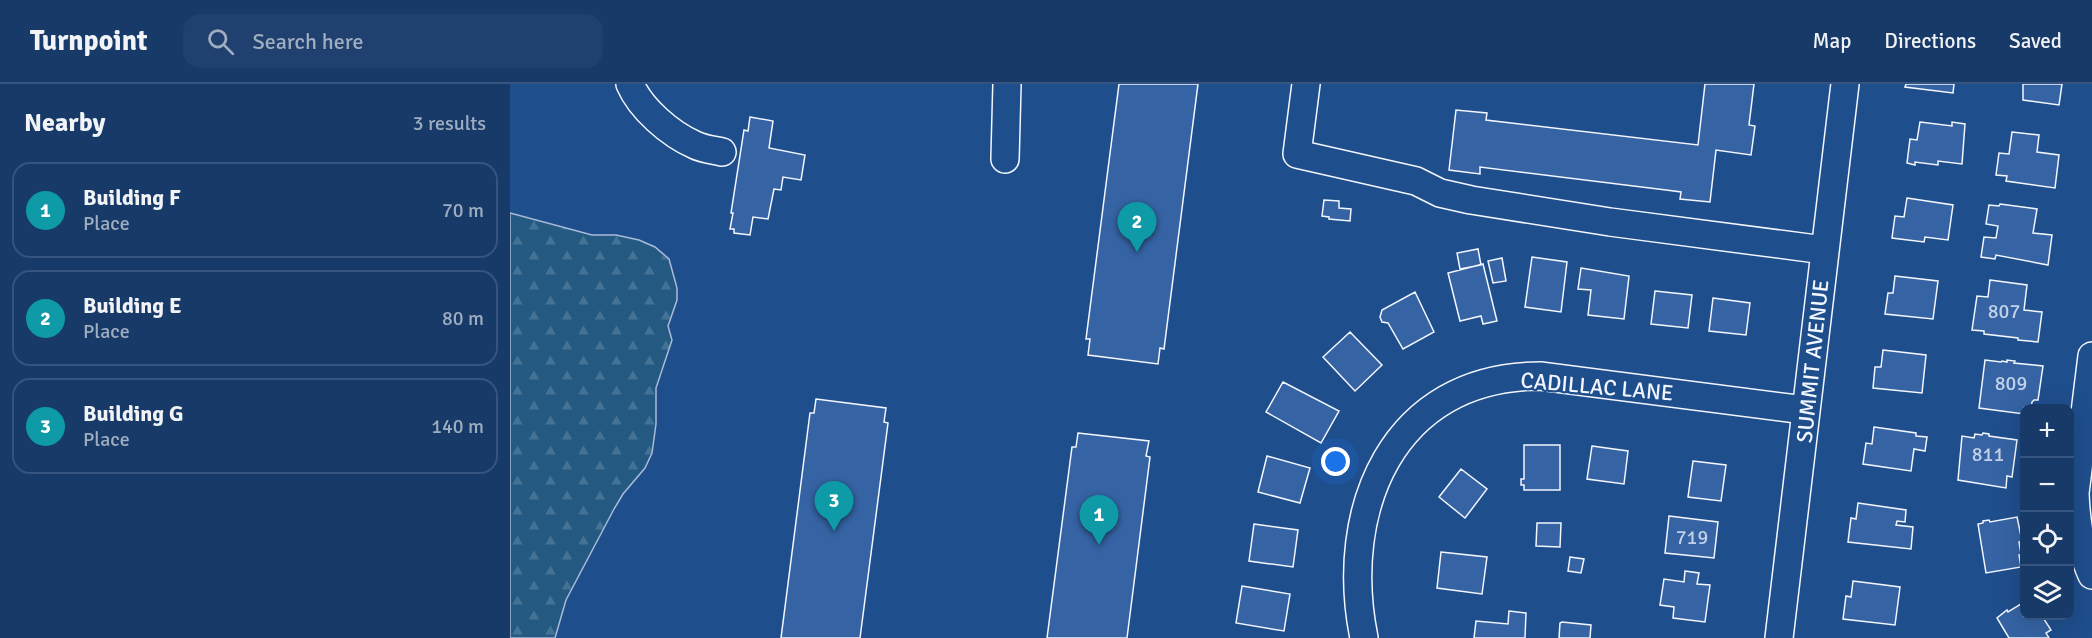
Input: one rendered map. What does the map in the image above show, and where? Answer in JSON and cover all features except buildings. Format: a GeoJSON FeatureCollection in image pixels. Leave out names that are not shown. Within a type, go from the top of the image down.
{"type":"FeatureCollection","features":[{"type":"Feature","properties":{"kind":"street"},"geometry":{"type":"LineString","coordinates":[[630,84],[639,99],[666,127],[696,145],[722,152]]}},
{"type":"Feature","properties":{"kind":"street"},"geometry":{"type":"LineString","coordinates":[[1005,159],[1007,84]]}},
{"type":"Feature","properties":{"kind":"street"},"geometry":{"type":"LineString","coordinates":[[1306,84],[1297,154],[1416,181],[1454,197],[1515,208],[1824,250]]}},
{"type":"Feature","properties":{"kind":"street","name":"SUMMIT AVENUE"},"geometry":{"type":"LineString","coordinates":[[1779,638],[1845,84]]}},
{"type":"Feature","properties":{"kind":"street"},"geometry":{"type":"LineString","coordinates":[[2092,356],[2075,493],[2081,541],[2092,575]]}},
{"type":"Feature","properties":{"kind":"street","name":"CADILLAC LANE"},"geometry":{"type":"LineString","coordinates":[[1364,638],[1357,577],[1364,518],[1371,489],[1387,458],[1406,432],[1432,409],[1461,392],[1503,378],[1540,376],[1805,410]]}},
{"type":"Feature","properties":{"kind":"green space"},"geometry":{"type":"Polygon","coordinates":[[[510,213],[592,235],[616,235],[639,240],[655,247],[669,259],[677,288],[677,300],[668,326],[672,340],[656,388],[656,424],[652,453],[645,468],[623,494],[614,509],[566,600],[555,638],[510,638],[510,213]]]}},
{"type":"Feature","properties":{"kind":"place","name":"Building E"},"geometry":{"type":"Point","coordinates":[1137,252]}},
{"type":"Feature","properties":{"kind":"place","name":"Building G"},"geometry":{"type":"Point","coordinates":[834,531]}},
{"type":"Feature","properties":{"kind":"place","name":"Building F"},"geometry":{"type":"Point","coordinates":[1099,545]}}]}
